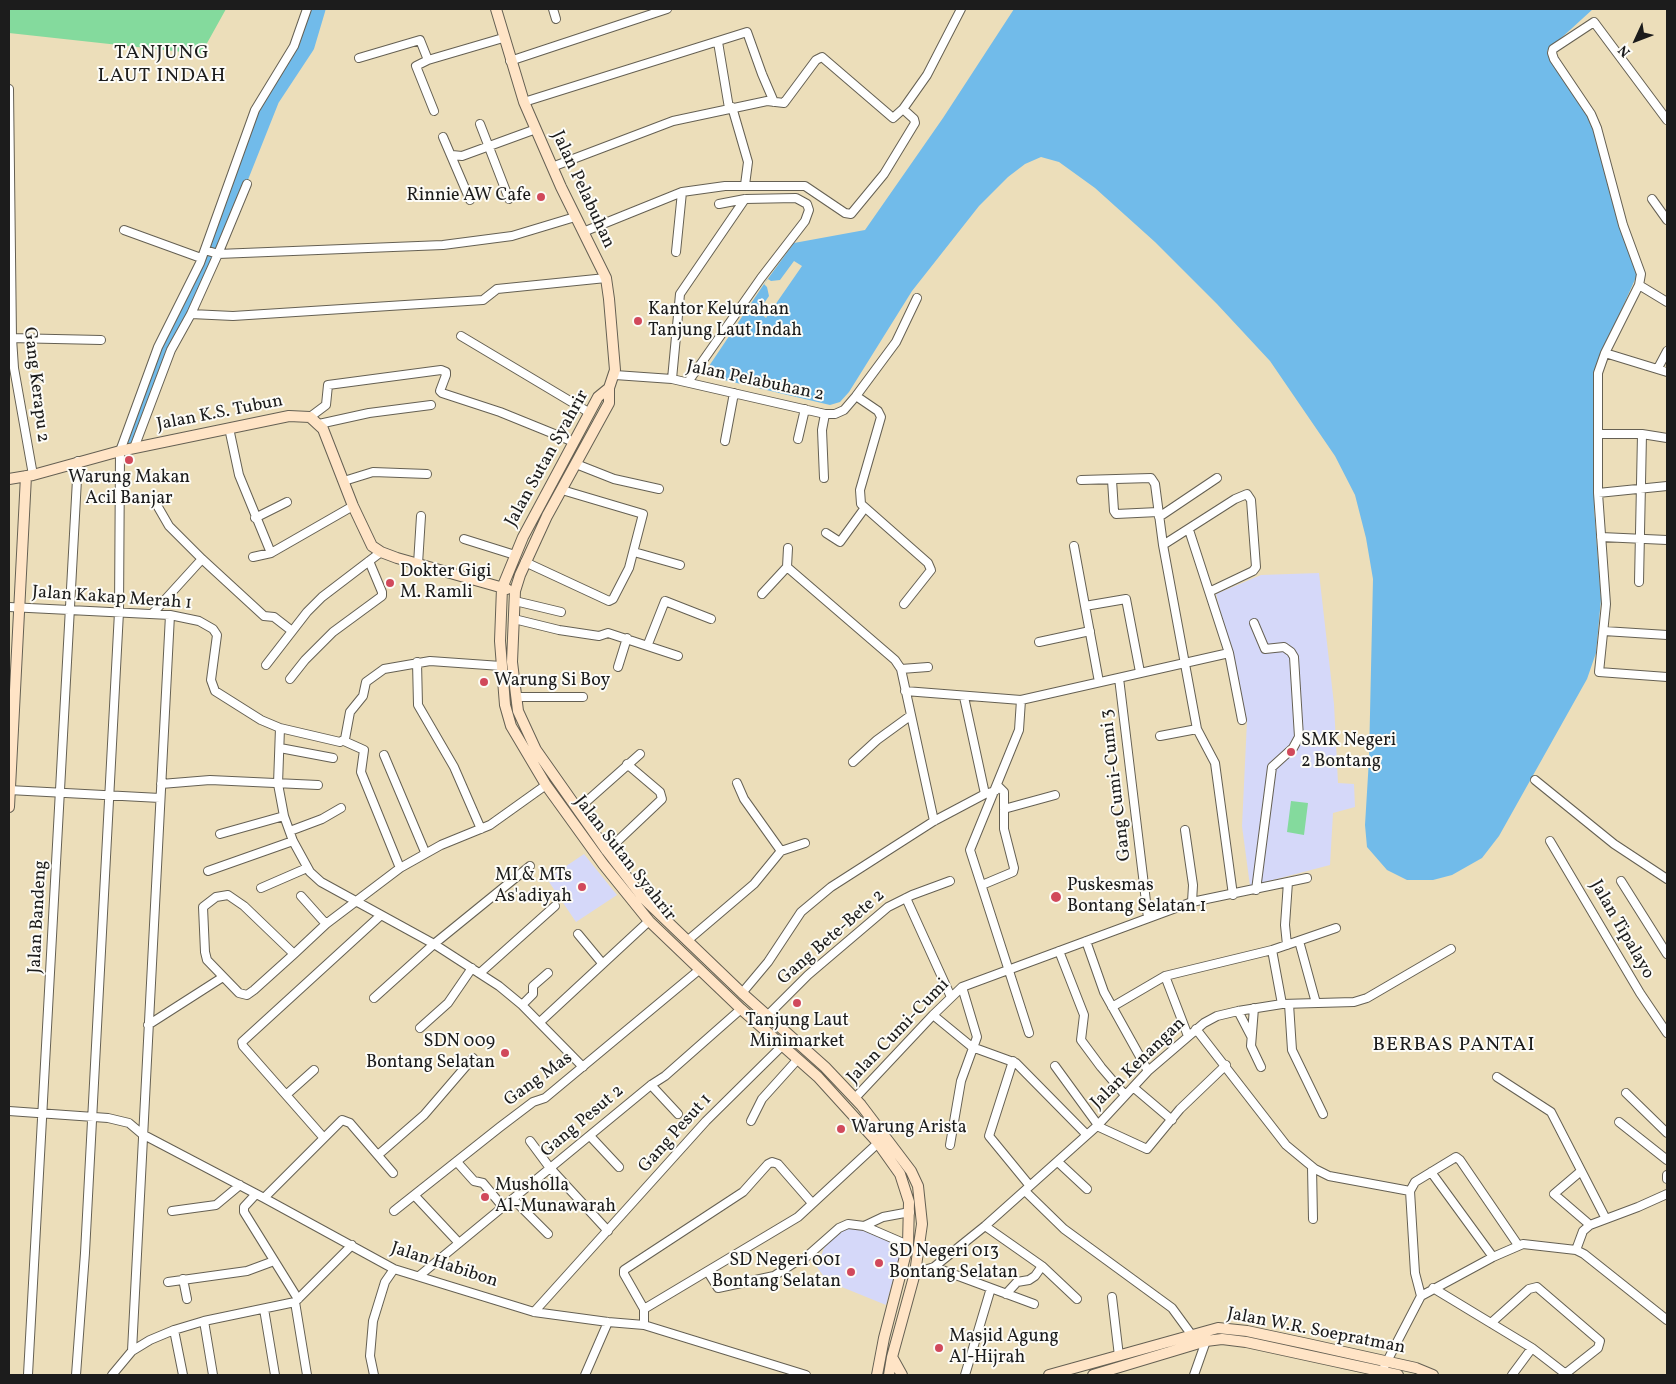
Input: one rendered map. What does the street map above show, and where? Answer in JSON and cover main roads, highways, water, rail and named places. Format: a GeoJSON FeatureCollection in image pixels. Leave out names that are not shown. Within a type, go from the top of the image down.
{"type":"FeatureCollection","features":[{"type":"Feature","properties":{"kind":"water"},"geometry":{"type":"Polygon","coordinates":[[[1014,9],[1593,9],[1547,51],[1590,116],[1637,275],[1595,369],[1594,507],[1601,599],[1596,653],[1587,679],[1499,836],[1482,858],[1452,875],[1433,880],[1407,880],[1387,870],[1367,847],[1365,825],[1369,759],[1373,579],[1366,538],[1355,495],[1335,456],[1270,361],[1217,304],[1155,242],[1095,188],[1059,162],[1041,157],[1025,164],[1008,177],[979,206],[912,291],[849,392],[840,402],[830,405],[703,375],[794,243],[865,230],[943,118],[1014,9]]]}},
{"type":"Feature","properties":{"kind":"waterway"},"geometry":{"type":"LineString","coordinates":[[132,438],[164,349],[187,307],[214,245],[272,99],[307,46],[318,9]]}},
{"type":"Feature","properties":{"kind":"place","name":"Rinnie AW Cafe"},"geometry":{"type":"Point","coordinates":[541,197]}},
{"type":"Feature","properties":{"kind":"place","name":"Kantor Kelurahan Tanjung Laut Indah"},"geometry":{"type":"Point","coordinates":[638,321]}},
{"type":"Feature","properties":{"kind":"place","name":"Warung Makan Acil Banjar"},"geometry":{"type":"Point","coordinates":[129,460]}},
{"type":"Feature","properties":{"kind":"place","name":"Dokter Gigi M. Ramli"},"geometry":{"type":"Point","coordinates":[390,583]}},
{"type":"Feature","properties":{"kind":"place","name":"Warung Si Boy"},"geometry":{"type":"Point","coordinates":[484,682]}},
{"type":"Feature","properties":{"kind":"place","name":"SMK Negeri 2 Bontang"},"geometry":{"type":"Point","coordinates":[1291,752]}},
{"type":"Feature","properties":{"kind":"place","name":"MI & MTs As'adiyah"},"geometry":{"type":"Point","coordinates":[582,887]}},
{"type":"Feature","properties":{"kind":"place","name":"Puskesmas Bontang Selatan 1"},"geometry":{"type":"Point","coordinates":[1056,897]}},
{"type":"Feature","properties":{"kind":"place","name":"Tanjung Laut Minimarket"},"geometry":{"type":"Point","coordinates":[797,1003]}},
{"type":"Feature","properties":{"kind":"place","name":"SDN 009 Bontang Selatan"},"geometry":{"type":"Point","coordinates":[505,1053]}},
{"type":"Feature","properties":{"kind":"place","name":"Warung Arista"},"geometry":{"type":"Point","coordinates":[841,1129]}},
{"type":"Feature","properties":{"kind":"place","name":"Musholla Al-Munawarah"},"geometry":{"type":"Point","coordinates":[485,1197]}},
{"type":"Feature","properties":{"kind":"place","name":"SD Negeri 013 Bontang Selatan"},"geometry":{"type":"Point","coordinates":[879,1263]}},
{"type":"Feature","properties":{"kind":"place","name":"SD Negeri 001 Bontang Selatan"},"geometry":{"type":"Point","coordinates":[851,1272]}},
{"type":"Feature","properties":{"kind":"place","name":"Masjid Agung Al-Hijrah"},"geometry":{"type":"Point","coordinates":[939,1348]}},
{"type":"Feature","properties":{"kind":"district","name":"TANJUNG LAUT INDAH"},"geometry":{"type":"Point","coordinates":[162,66]}},
{"type":"Feature","properties":{"kind":"district","name":"BERBAS PANTAI"},"geometry":{"type":"Point","coordinates":[1454,1046]}}]}
